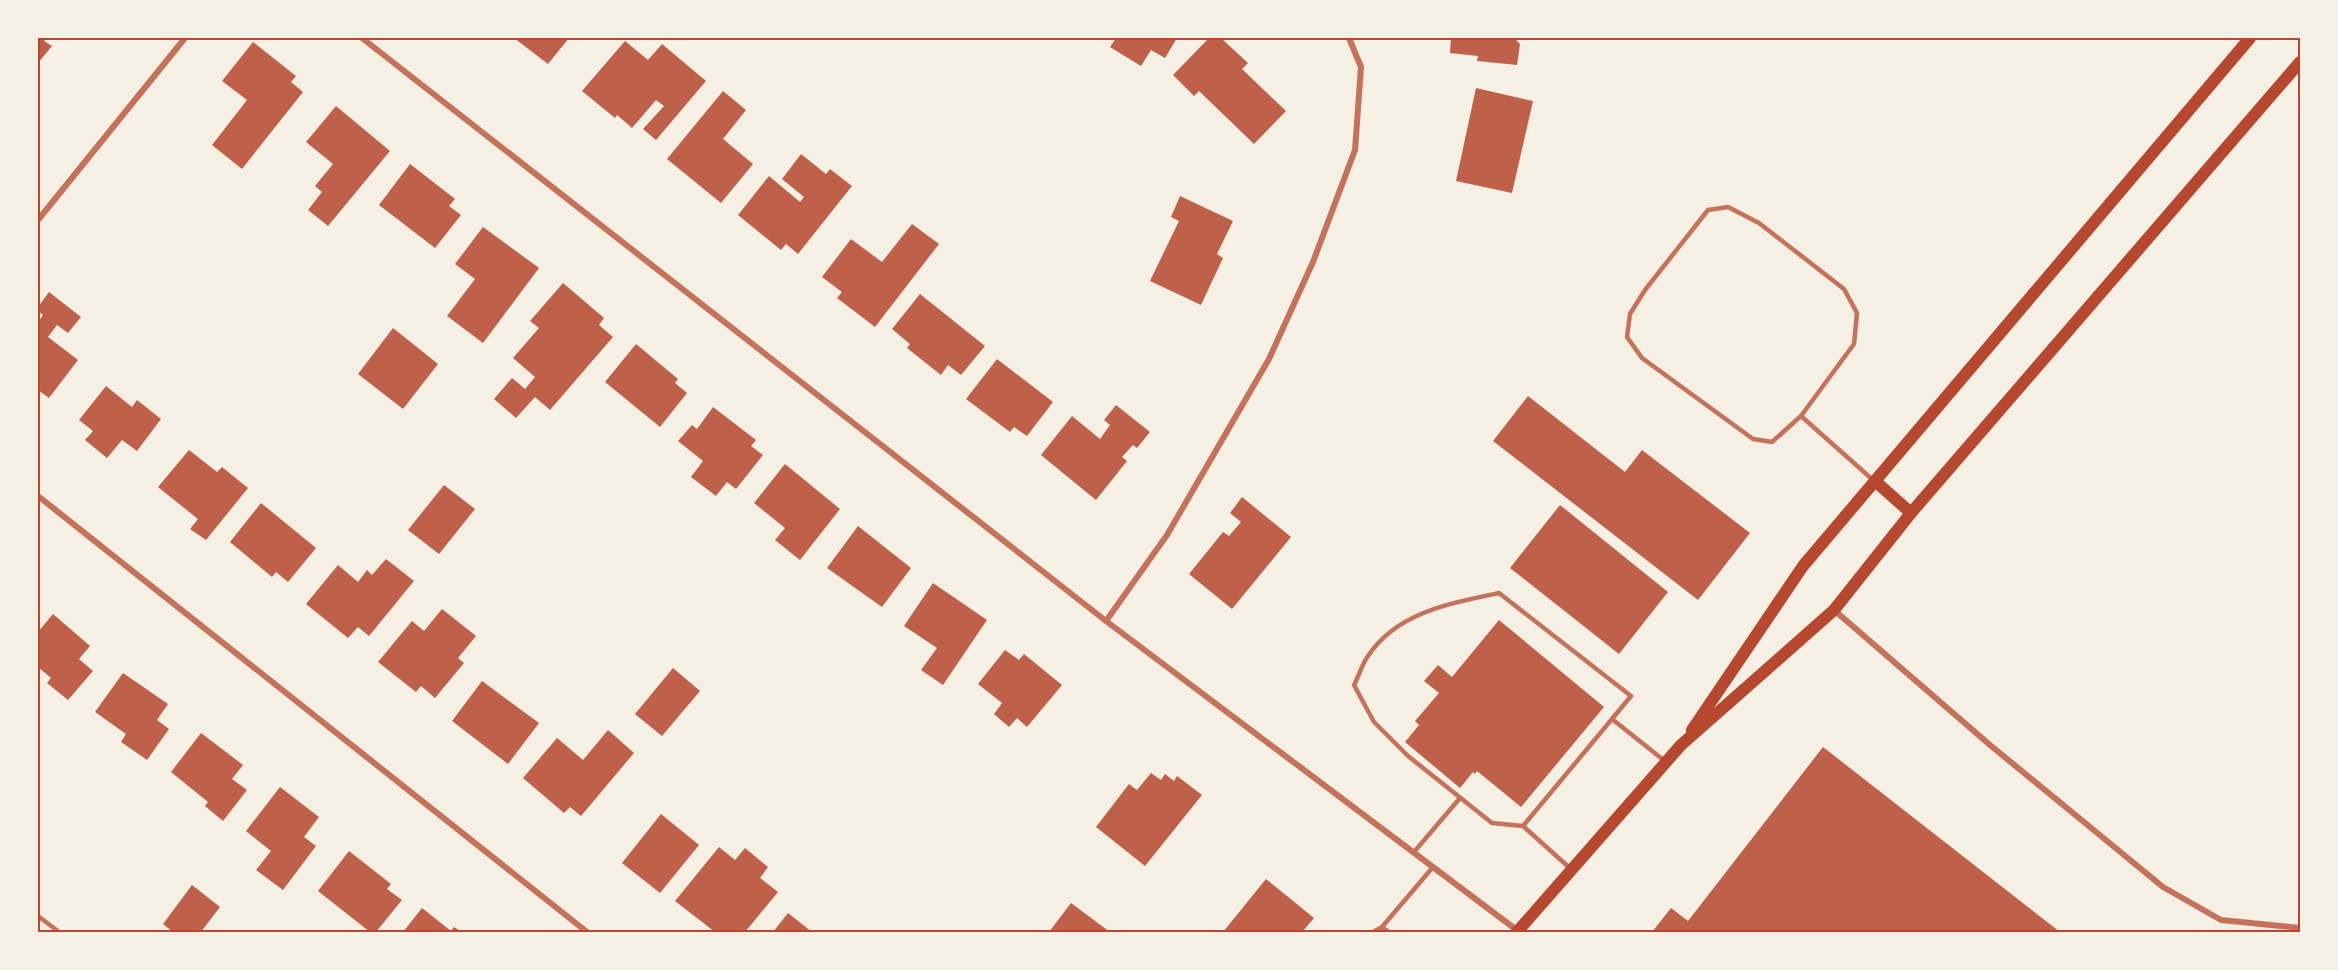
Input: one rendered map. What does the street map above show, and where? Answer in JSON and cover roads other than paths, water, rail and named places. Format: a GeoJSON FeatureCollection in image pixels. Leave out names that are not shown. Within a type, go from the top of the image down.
{"type":"FeatureCollection","features":[{"type":"Feature","properties":{"kind":"main road"},"geometry":{"type":"LineString","coordinates":[[1681,746],[1803,566],[2250,38]]}},
{"type":"Feature","properties":{"kind":"main road"},"geometry":{"type":"LineString","coordinates":[[1518,932],[1681,746],[1834,610],[1911,513],[2301,62]]}},
{"type":"Feature","properties":{"kind":"main road"},"geometry":{"type":"LineString","coordinates":[[1875,481],[1911,513]]}},
{"type":"Feature","properties":{"kind":"street"},"geometry":{"type":"LineString","coordinates":[[38,220],[185,38]]}},
{"type":"Feature","properties":{"kind":"street"},"geometry":{"type":"LineString","coordinates":[[363,38],[1106,621],[1518,932]]}},
{"type":"Feature","properties":{"kind":"street"},"geometry":{"type":"LineString","coordinates":[[1106,621],[1167,535],[1269,359],[1314,262],[1355,150],[1361,67],[1349,38]]}},
{"type":"Feature","properties":{"kind":"street"},"geometry":{"type":"LineString","coordinates":[[38,496],[586,933]]}},
{"type":"Feature","properties":{"kind":"street"},"geometry":{"type":"LineString","coordinates":[[1834,610],[1990,745],[2163,887],[2221,920],[2301,928]]}},
{"type":"Feature","properties":{"kind":"lane"},"geometry":{"type":"LineString","coordinates":[[1728,207],[1759,223],[1844,289],[1857,313],[1854,344],[1801,416],[1772,442],[1753,439],[1642,358],[1627,337],[1630,314],[1645,290],[1708,210],[1728,207]]}},
{"type":"Feature","properties":{"kind":"lane"},"geometry":{"type":"LineString","coordinates":[[1801,416],[1875,481]]}},
{"type":"Feature","properties":{"kind":"lane"},"geometry":{"type":"LineString","coordinates":[[1523,826],[1631,696],[1499,593],[1443,604],[1394,628],[1368,656],[1354,686],[1374,722],[1408,756],[1492,823],[1523,826],[1572,870]]}},
{"type":"Feature","properties":{"kind":"lane"},"geometry":{"type":"LineString","coordinates":[[1612,719],[1666,762]]}},
{"type":"Feature","properties":{"kind":"lane"},"geometry":{"type":"LineString","coordinates":[[1414,852],[1460,798]]}},
{"type":"Feature","properties":{"kind":"lane"},"geometry":{"type":"LineString","coordinates":[[1373,933],[1382,927],[1433,867]]}},
{"type":"Feature","properties":{"kind":"lane"},"geometry":{"type":"LineString","coordinates":[[38,916],[59,933]]}},
{"type":"Feature","properties":{"kind":"lane"},"geometry":{"type":"LineString","coordinates":[[1382,927],[1389,933]]}}]}
